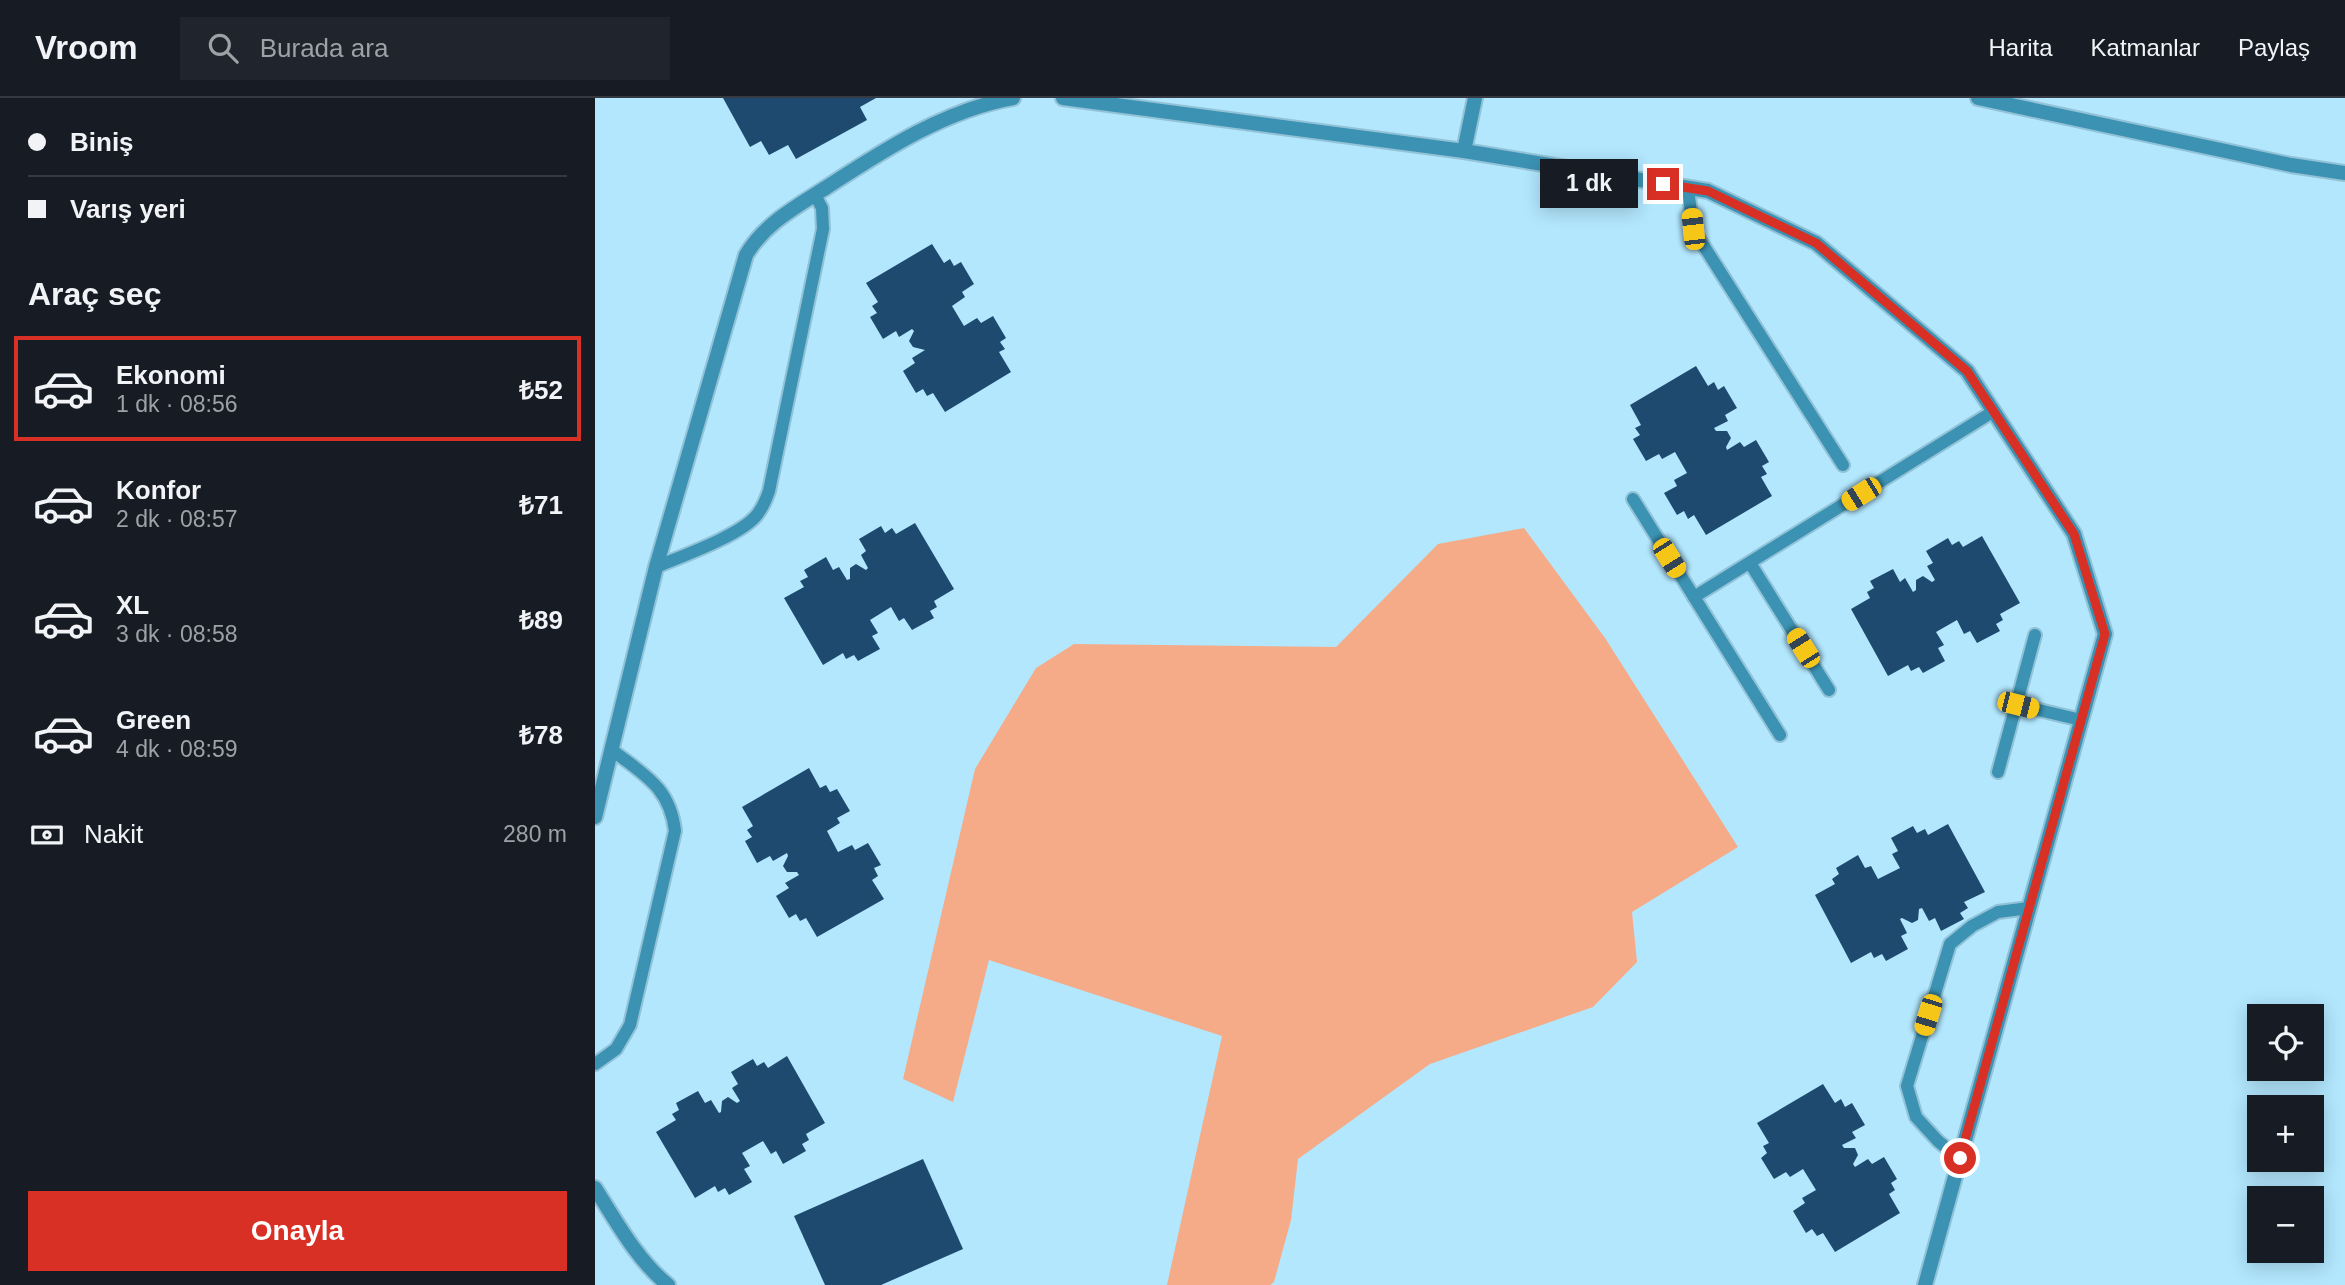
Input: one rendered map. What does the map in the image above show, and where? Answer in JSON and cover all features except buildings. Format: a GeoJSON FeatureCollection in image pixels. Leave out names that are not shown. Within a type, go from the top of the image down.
{"type":"FeatureCollection","features":[{"type":"Feature","properties":{"kind":"street"},"geometry":{"type":"LineString","coordinates":[[595,817],[656,567],[746,255],[756,238],[773,222],[883,151],[958,113],[986,103],[1013,98]]}},
{"type":"Feature","properties":{"kind":"street"},"geometry":{"type":"LineString","coordinates":[[1063,98],[1464,151],[1708,191],[1816,243],[1967,371],[2074,534],[2105,634],[1925,1285]]}},
{"type":"Feature","properties":{"kind":"street"},"geometry":{"type":"LineString","coordinates":[[1464,151],[1475,98]]}},
{"type":"Feature","properties":{"kind":"street"},"geometry":{"type":"LineString","coordinates":[[1978,98],[2291,165],[2345,173]]}},
{"type":"Feature","properties":{"kind":"street"},"geometry":{"type":"LineString","coordinates":[[595,1188],[625,1236],[658,1277],[668,1285]]}},
{"type":"Feature","properties":{"kind":"lane"},"geometry":{"type":"LineString","coordinates":[[1688,188],[1693,229],[1843,465]]}},
{"type":"Feature","properties":{"kind":"lane"},"geometry":{"type":"LineString","coordinates":[[656,567],[740,529],[756,516],[764,505],[805,324],[823,229],[822,208],[815,195]]}},
{"type":"Feature","properties":{"kind":"lane"},"geometry":{"type":"LineString","coordinates":[[1694,597],[1994,411]]}},
{"type":"Feature","properties":{"kind":"lane"},"geometry":{"type":"LineString","coordinates":[[1633,499],[1780,736]]}},
{"type":"Feature","properties":{"kind":"lane"},"geometry":{"type":"LineString","coordinates":[[1750,563],[1829,690]]}},
{"type":"Feature","properties":{"kind":"lane"},"geometry":{"type":"LineString","coordinates":[[1999,772],[2035,635]]}},
{"type":"Feature","properties":{"kind":"lane"},"geometry":{"type":"LineString","coordinates":[[2018,705],[2081,720]]}},
{"type":"Feature","properties":{"kind":"lane"},"geometry":{"type":"LineString","coordinates":[[595,1064],[616,1049],[630,1025],[675,831],[672,810],[660,787],[612,750]]}},
{"type":"Feature","properties":{"kind":"lane"},"geometry":{"type":"LineString","coordinates":[[1960,1158],[1938,1141],[1916,1117],[1907,1086],[1950,944],[1972,926],[1999,912],[2029,908]]}},
{"type":"Feature","properties":{"kind":"shaded area"},"geometry":{"type":"Polygon","coordinates":[[[1524,528],[1605,638],[1738,847],[1632,912],[1637,962],[1593,1007],[1430,1064],[1298,1159],[1291,1220],[1274,1282],[1270,1285],[1167,1285],[1222,1036],[989,960],[953,1102],[903,1079],[975,769],[1036,668],[1074,644],[1336,647],[1438,544],[1524,528]]]}},
{"type":"Feature","properties":{"kind":"route"},"geometry":{"type":"LineString","coordinates":[[1663,184],[1708,191],[1816,243],[1967,371],[2074,534],[2105,634],[1960,1158]]}}]}
